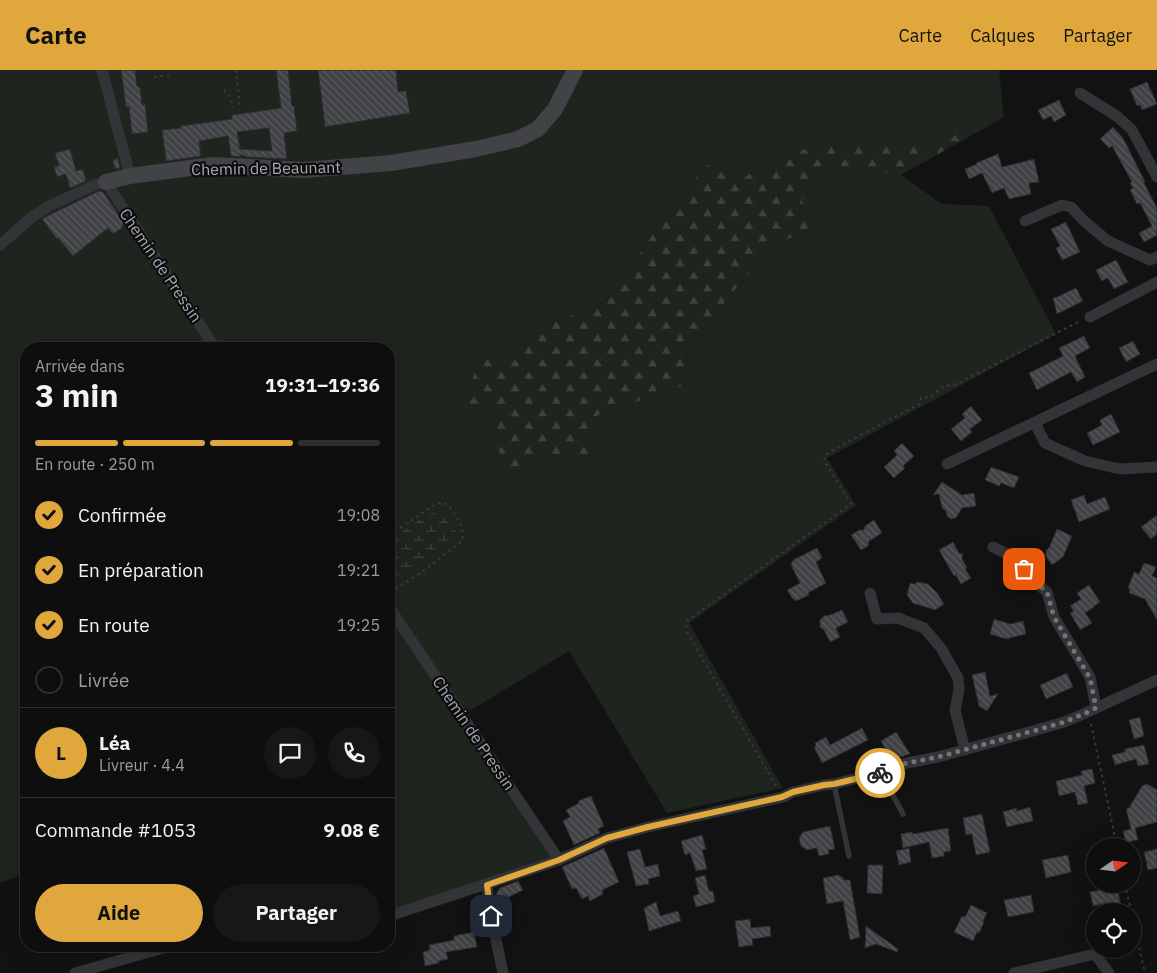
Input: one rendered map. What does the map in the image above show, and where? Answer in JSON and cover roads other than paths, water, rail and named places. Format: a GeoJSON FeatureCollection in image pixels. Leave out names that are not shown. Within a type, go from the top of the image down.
{"type":"FeatureCollection","features":[{"type":"Feature","properties":{"kind":"street"},"geometry":{"type":"LineString","coordinates":[[102,70],[130,176]]}},
{"type":"Feature","properties":{"kind":"street","name":"Chemin de Beaunant"},"geometry":{"type":"LineString","coordinates":[[0,245],[32,216],[51,205],[97,184],[130,176],[213,165],[304,170],[386,163],[476,149],[518,140],[538,129],[555,109],[575,70]]}},
{"type":"Feature","properties":{"kind":"street"},"geometry":{"type":"LineString","coordinates":[[1080,93],[1118,117],[1132,130],[1157,177]]}},
{"type":"Feature","properties":{"kind":"street","name":"Chemin de Pressin"},"geometry":{"type":"LineString","coordinates":[[106,182],[211,342]]}},
{"type":"Feature","properties":{"kind":"street"},"geometry":{"type":"LineString","coordinates":[[1025,221],[1062,205],[1071,207],[1085,222],[1108,241],[1150,260],[1157,257]]}},
{"type":"Feature","properties":{"kind":"street"},"geometry":{"type":"LineString","coordinates":[[1090,317],[1157,282]]}},
{"type":"Feature","properties":{"kind":"street"},"geometry":{"type":"LineString","coordinates":[[947,464],[1157,364]]}},
{"type":"Feature","properties":{"kind":"street"},"geometry":{"type":"LineString","coordinates":[[1035,423],[1045,443],[1085,461],[1120,469],[1157,467]]}},
{"type":"Feature","properties":{"kind":"street"},"geometry":{"type":"LineString","coordinates":[[993,547],[1019,560],[1030,578],[1047,592],[1054,617],[1090,678],[1092,710]]}},
{"type":"Feature","properties":{"kind":"street"},"geometry":{"type":"LineString","coordinates":[[870,593],[877,619],[898,618],[924,628],[941,648],[958,678],[960,689],[955,710],[965,750]]}},
{"type":"Feature","properties":{"kind":"street","name":"Chemin de Pressin"},"geometry":{"type":"LineString","coordinates":[[395,616],[559,860]]}},
{"type":"Feature","properties":{"kind":"street"},"geometry":{"type":"LineString","coordinates":[[395,914],[559,860],[607,838],[882,772],[892,767],[965,750],[1056,724],[1092,710],[1157,680]]}},
{"type":"Feature","properties":{"kind":"street"},"geometry":{"type":"LineString","coordinates":[[487,885],[491,916],[503,973]]}},
{"type":"Feature","properties":{"kind":"street"},"geometry":{"type":"LineString","coordinates":[[75,973],[149,952]]}},
{"type":"Feature","properties":{"kind":"street"},"geometry":{"type":"LineString","coordinates":[[1014,973],[1095,954],[1109,973]]}},
{"type":"Feature","properties":{"kind":"lane"},"geometry":{"type":"LineString","coordinates":[[882,772],[903,814]]}},
{"type":"Feature","properties":{"kind":"lane"},"geometry":{"type":"LineString","coordinates":[[834,784],[849,856]]}}]}
